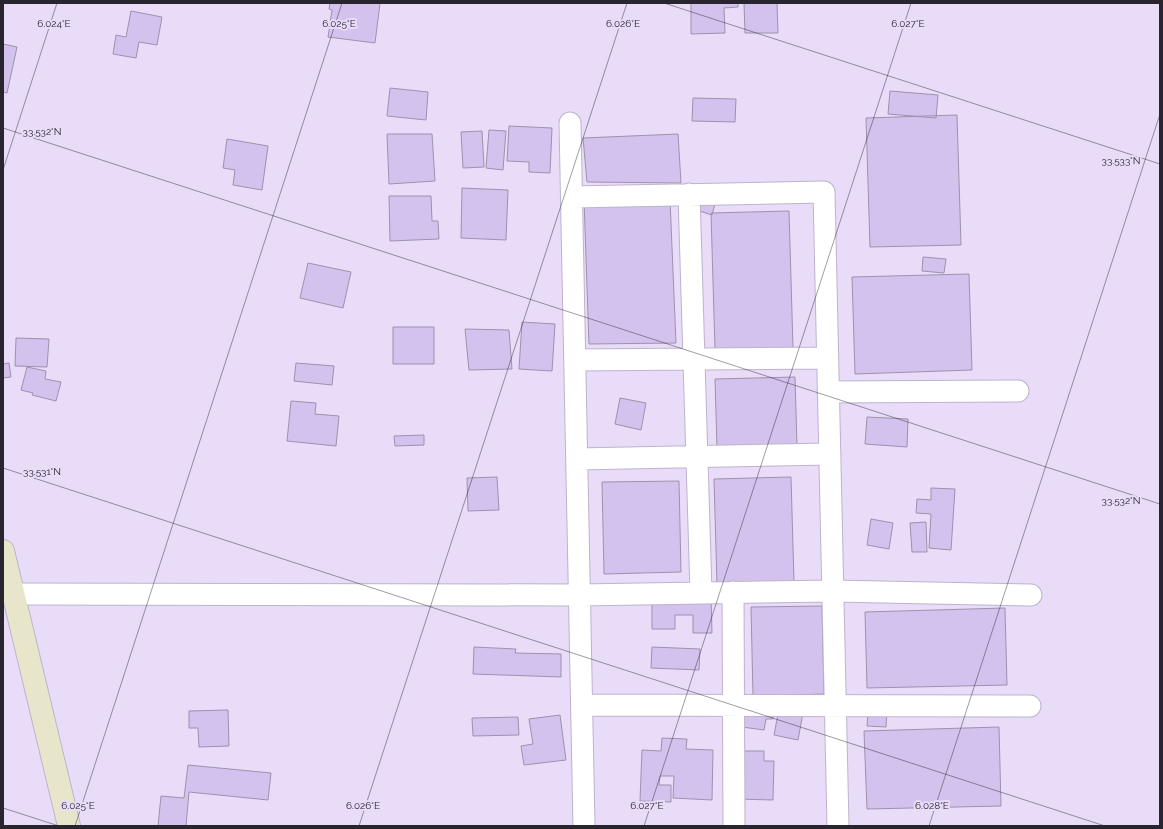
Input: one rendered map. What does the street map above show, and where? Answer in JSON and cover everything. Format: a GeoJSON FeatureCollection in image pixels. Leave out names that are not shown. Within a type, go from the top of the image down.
{"type":"FeatureCollection","features":[{"type":"Feature","properties":{"kind":"street"},"geometry":{"type":"LineString","coordinates":[[570,123],[578,459],[584,826]]}},
{"type":"Feature","properties":{"kind":"street"},"geometry":{"type":"LineString","coordinates":[[572,197],[824,192],[838,826]]}},
{"type":"Feature","properties":{"kind":"street"},"geometry":{"type":"LineString","coordinates":[[689,194],[700,593]]}},
{"type":"Feature","properties":{"kind":"street"},"geometry":{"type":"LineString","coordinates":[[575,360],[828,358]]}},
{"type":"Feature","properties":{"kind":"street"},"geometry":{"type":"LineString","coordinates":[[828,392],[1018,391]]}},
{"type":"Feature","properties":{"kind":"street"},"geometry":{"type":"LineString","coordinates":[[578,459],[830,454]]}},
{"type":"Feature","properties":{"kind":"street"},"geometry":{"type":"LineString","coordinates":[[3,551],[69,826]]}},
{"type":"Feature","properties":{"kind":"street"},"geometry":{"type":"LineString","coordinates":[[13,594],[580,595],[833,591],[1031,595]]}},
{"type":"Feature","properties":{"kind":"street"},"geometry":{"type":"LineString","coordinates":[[733,592],[734,826]]}},
{"type":"Feature","properties":{"kind":"street"},"geometry":{"type":"LineString","coordinates":[[582,704],[1030,706]]}},
{"type":"Feature","properties":{"kind":"building"},"geometry":{"type":"Polygon","coordinates":[[[330,3],[380,3],[375,43],[328,37],[332,10],[329,9],[330,3]]]}},
{"type":"Feature","properties":{"kind":"building"},"geometry":{"type":"Polygon","coordinates":[[[691,3],[738,3],[738,7],[724,8],[725,33],[691,34],[691,3]]]}},
{"type":"Feature","properties":{"kind":"building"},"geometry":{"type":"Polygon","coordinates":[[[744,3],[777,3],[778,33],[745,33],[744,3]]]}},
{"type":"Feature","properties":{"kind":"building"},"geometry":{"type":"Polygon","coordinates":[[[131,11],[162,17],[157,45],[139,42],[136,58],[113,54],[116,35],[126,37],[131,11]]]}},
{"type":"Feature","properties":{"kind":"building"},"geometry":{"type":"Polygon","coordinates":[[[3,44],[17,47],[7,93],[3,92],[3,44]]]}},
{"type":"Feature","properties":{"kind":"building"},"geometry":{"type":"Polygon","coordinates":[[[390,88],[428,92],[426,120],[387,116],[390,88]]]}},
{"type":"Feature","properties":{"kind":"building"},"geometry":{"type":"Polygon","coordinates":[[[890,91],[938,95],[936,118],[888,114],[890,91]]]}},
{"type":"Feature","properties":{"kind":"building"},"geometry":{"type":"Polygon","coordinates":[[[693,98],[736,99],[735,122],[692,121],[693,98]]]}},
{"type":"Feature","properties":{"kind":"building"},"geometry":{"type":"Polygon","coordinates":[[[957,115],[961,245],[870,247],[866,118],[957,115]]]}},
{"type":"Feature","properties":{"kind":"building"},"geometry":{"type":"Polygon","coordinates":[[[509,126],[552,128],[550,173],[529,172],[529,162],[507,161],[509,126]]]}},
{"type":"Feature","properties":{"kind":"building"},"geometry":{"type":"Polygon","coordinates":[[[489,130],[506,131],[503,170],[486,168],[489,130]]]}},
{"type":"Feature","properties":{"kind":"building"},"geometry":{"type":"Polygon","coordinates":[[[482,131],[484,167],[463,168],[461,132],[482,131]]]}},
{"type":"Feature","properties":{"kind":"building"},"geometry":{"type":"Polygon","coordinates":[[[387,134],[432,134],[435,181],[389,184],[387,134]]]}},
{"type":"Feature","properties":{"kind":"building"},"geometry":{"type":"Polygon","coordinates":[[[678,134],[681,183],[587,182],[583,138],[678,134]]]}},
{"type":"Feature","properties":{"kind":"building"},"geometry":{"type":"Polygon","coordinates":[[[227,139],[268,146],[262,190],[233,185],[235,170],[223,168],[227,139]]]}},
{"type":"Feature","properties":{"kind":"building"},"geometry":{"type":"Polygon","coordinates":[[[462,188],[508,190],[506,240],[461,238],[462,188]]]}},
{"type":"Feature","properties":{"kind":"building"},"geometry":{"type":"Polygon","coordinates":[[[701,192],[717,197],[712,215],[696,210],[701,192]]]}},
{"type":"Feature","properties":{"kind":"building"},"geometry":{"type":"Polygon","coordinates":[[[389,196],[431,196],[432,221],[438,221],[439,239],[390,241],[389,196]]]}},
{"type":"Feature","properties":{"kind":"building"},"geometry":{"type":"Polygon","coordinates":[[[670,199],[676,343],[589,344],[584,200],[670,199]]]}},
{"type":"Feature","properties":{"kind":"building"},"geometry":{"type":"Polygon","coordinates":[[[789,211],[793,348],[715,350],[711,213],[789,211]]]}},
{"type":"Feature","properties":{"kind":"building"},"geometry":{"type":"Polygon","coordinates":[[[923,257],[946,259],[944,273],[922,271],[923,257]]]}},
{"type":"Feature","properties":{"kind":"building"},"geometry":{"type":"Polygon","coordinates":[[[308,263],[351,272],[343,308],[300,298],[308,263]]]}},
{"type":"Feature","properties":{"kind":"building"},"geometry":{"type":"Polygon","coordinates":[[[969,274],[972,370],[855,374],[852,277],[969,274]]]}},
{"type":"Feature","properties":{"kind":"building"},"geometry":{"type":"Polygon","coordinates":[[[522,322],[555,324],[552,371],[519,369],[522,322]]]}},
{"type":"Feature","properties":{"kind":"building"},"geometry":{"type":"Polygon","coordinates":[[[393,327],[434,327],[434,364],[393,364],[393,327]]]}},
{"type":"Feature","properties":{"kind":"building"},"geometry":{"type":"Polygon","coordinates":[[[465,329],[509,330],[512,369],[469,370],[465,329]]]}},
{"type":"Feature","properties":{"kind":"building"},"geometry":{"type":"Polygon","coordinates":[[[16,338],[49,339],[47,367],[15,366],[16,338]]]}},
{"type":"Feature","properties":{"kind":"building"},"geometry":{"type":"Polygon","coordinates":[[[9,363],[11,377],[3,378],[3,364],[9,363]]]}},
{"type":"Feature","properties":{"kind":"building"},"geometry":{"type":"Polygon","coordinates":[[[296,363],[334,366],[332,385],[294,381],[296,363]]]}},
{"type":"Feature","properties":{"kind":"building"},"geometry":{"type":"Polygon","coordinates":[[[27,367],[46,371],[45,379],[61,382],[56,401],[32,395],[33,393],[21,390],[27,367]]]}},
{"type":"Feature","properties":{"kind":"building"},"geometry":{"type":"Polygon","coordinates":[[[795,377],[797,446],[717,448],[715,379],[795,377]]]}},
{"type":"Feature","properties":{"kind":"building"},"geometry":{"type":"Polygon","coordinates":[[[620,398],[646,403],[641,430],[615,424],[620,398]]]}},
{"type":"Feature","properties":{"kind":"building"},"geometry":{"type":"Polygon","coordinates":[[[291,401],[316,403],[315,414],[339,416],[336,446],[287,441],[291,401]]]}},
{"type":"Feature","properties":{"kind":"building"},"geometry":{"type":"Polygon","coordinates":[[[867,417],[908,419],[907,447],[865,444],[867,417]]]}},
{"type":"Feature","properties":{"kind":"building"},"geometry":{"type":"Polygon","coordinates":[[[424,435],[424,445],[395,446],[394,436],[424,435]]]}},
{"type":"Feature","properties":{"kind":"building"},"geometry":{"type":"Polygon","coordinates":[[[497,477],[499,510],[468,511],[467,478],[497,477]]]}},
{"type":"Feature","properties":{"kind":"building"},"geometry":{"type":"Polygon","coordinates":[[[791,477],[794,582],[717,584],[714,479],[791,477]]]}},
{"type":"Feature","properties":{"kind":"building"},"geometry":{"type":"Polygon","coordinates":[[[679,481],[681,572],[604,574],[602,482],[679,481]]]}},
{"type":"Feature","properties":{"kind":"building"},"geometry":{"type":"Polygon","coordinates":[[[931,488],[955,489],[951,550],[929,548],[931,514],[916,513],[917,499],[931,500],[931,488]]]}},
{"type":"Feature","properties":{"kind":"building"},"geometry":{"type":"Polygon","coordinates":[[[871,519],[893,523],[889,549],[867,545],[871,519]]]}},
{"type":"Feature","properties":{"kind":"building"},"geometry":{"type":"Polygon","coordinates":[[[926,522],[927,552],[912,552],[910,523],[926,522]]]}},
{"type":"Feature","properties":{"kind":"building"},"geometry":{"type":"Polygon","coordinates":[[[652,595],[711,595],[712,633],[693,633],[693,615],[675,615],[675,629],[652,629],[652,595]]]}},
{"type":"Feature","properties":{"kind":"building"},"geometry":{"type":"Polygon","coordinates":[[[822,606],[824,694],[753,696],[751,607],[822,606]]]}},
{"type":"Feature","properties":{"kind":"building"},"geometry":{"type":"Polygon","coordinates":[[[1005,608],[1007,685],[867,688],[865,612],[1005,608]]]}},
{"type":"Feature","properties":{"kind":"building"},"geometry":{"type":"Polygon","coordinates":[[[474,647],[516,649],[515,653],[561,654],[561,677],[473,674],[474,647]]]}},
{"type":"Feature","properties":{"kind":"building"},"geometry":{"type":"Polygon","coordinates":[[[652,647],[700,649],[699,670],[651,668],[652,647]]]}},
{"type":"Feature","properties":{"kind":"building"},"geometry":{"type":"Polygon","coordinates":[[[738,700],[775,704],[773,719],[766,719],[764,730],[735,726],[738,700]]]}},
{"type":"Feature","properties":{"kind":"building"},"geometry":{"type":"Polygon","coordinates":[[[779,709],[803,713],[798,740],[774,735],[779,709]]]}},
{"type":"Feature","properties":{"kind":"building"},"geometry":{"type":"Polygon","coordinates":[[[228,710],[229,746],[199,747],[198,728],[189,728],[189,711],[228,710]]]}},
{"type":"Feature","properties":{"kind":"building"},"geometry":{"type":"Polygon","coordinates":[[[868,711],[887,712],[886,727],[867,726],[868,711]]]}},
{"type":"Feature","properties":{"kind":"building"},"geometry":{"type":"Polygon","coordinates":[[[560,715],[566,760],[524,765],[521,746],[533,744],[529,719],[560,715]]]}},
{"type":"Feature","properties":{"kind":"building"},"geometry":{"type":"Polygon","coordinates":[[[518,717],[519,735],[473,736],[472,718],[518,717]]]}},
{"type":"Feature","properties":{"kind":"building"},"geometry":{"type":"Polygon","coordinates":[[[999,727],[1001,806],[867,809],[864,731],[999,727]]]}},
{"type":"Feature","properties":{"kind":"building"},"geometry":{"type":"Polygon","coordinates":[[[662,738],[687,739],[686,749],[713,750],[712,800],[673,798],[674,776],[660,776],[659,785],[671,785],[671,802],[640,801],[642,750],[661,751],[662,738]]]}},
{"type":"Feature","properties":{"kind":"building"},"geometry":{"type":"Polygon","coordinates":[[[737,751],[764,751],[764,761],[774,761],[773,800],[736,799],[737,751]]]}},
{"type":"Feature","properties":{"kind":"building"},"geometry":{"type":"Polygon","coordinates":[[[188,765],[271,773],[268,800],[189,792],[186,826],[158,826],[161,796],[184,798],[188,765]]]}}]}
